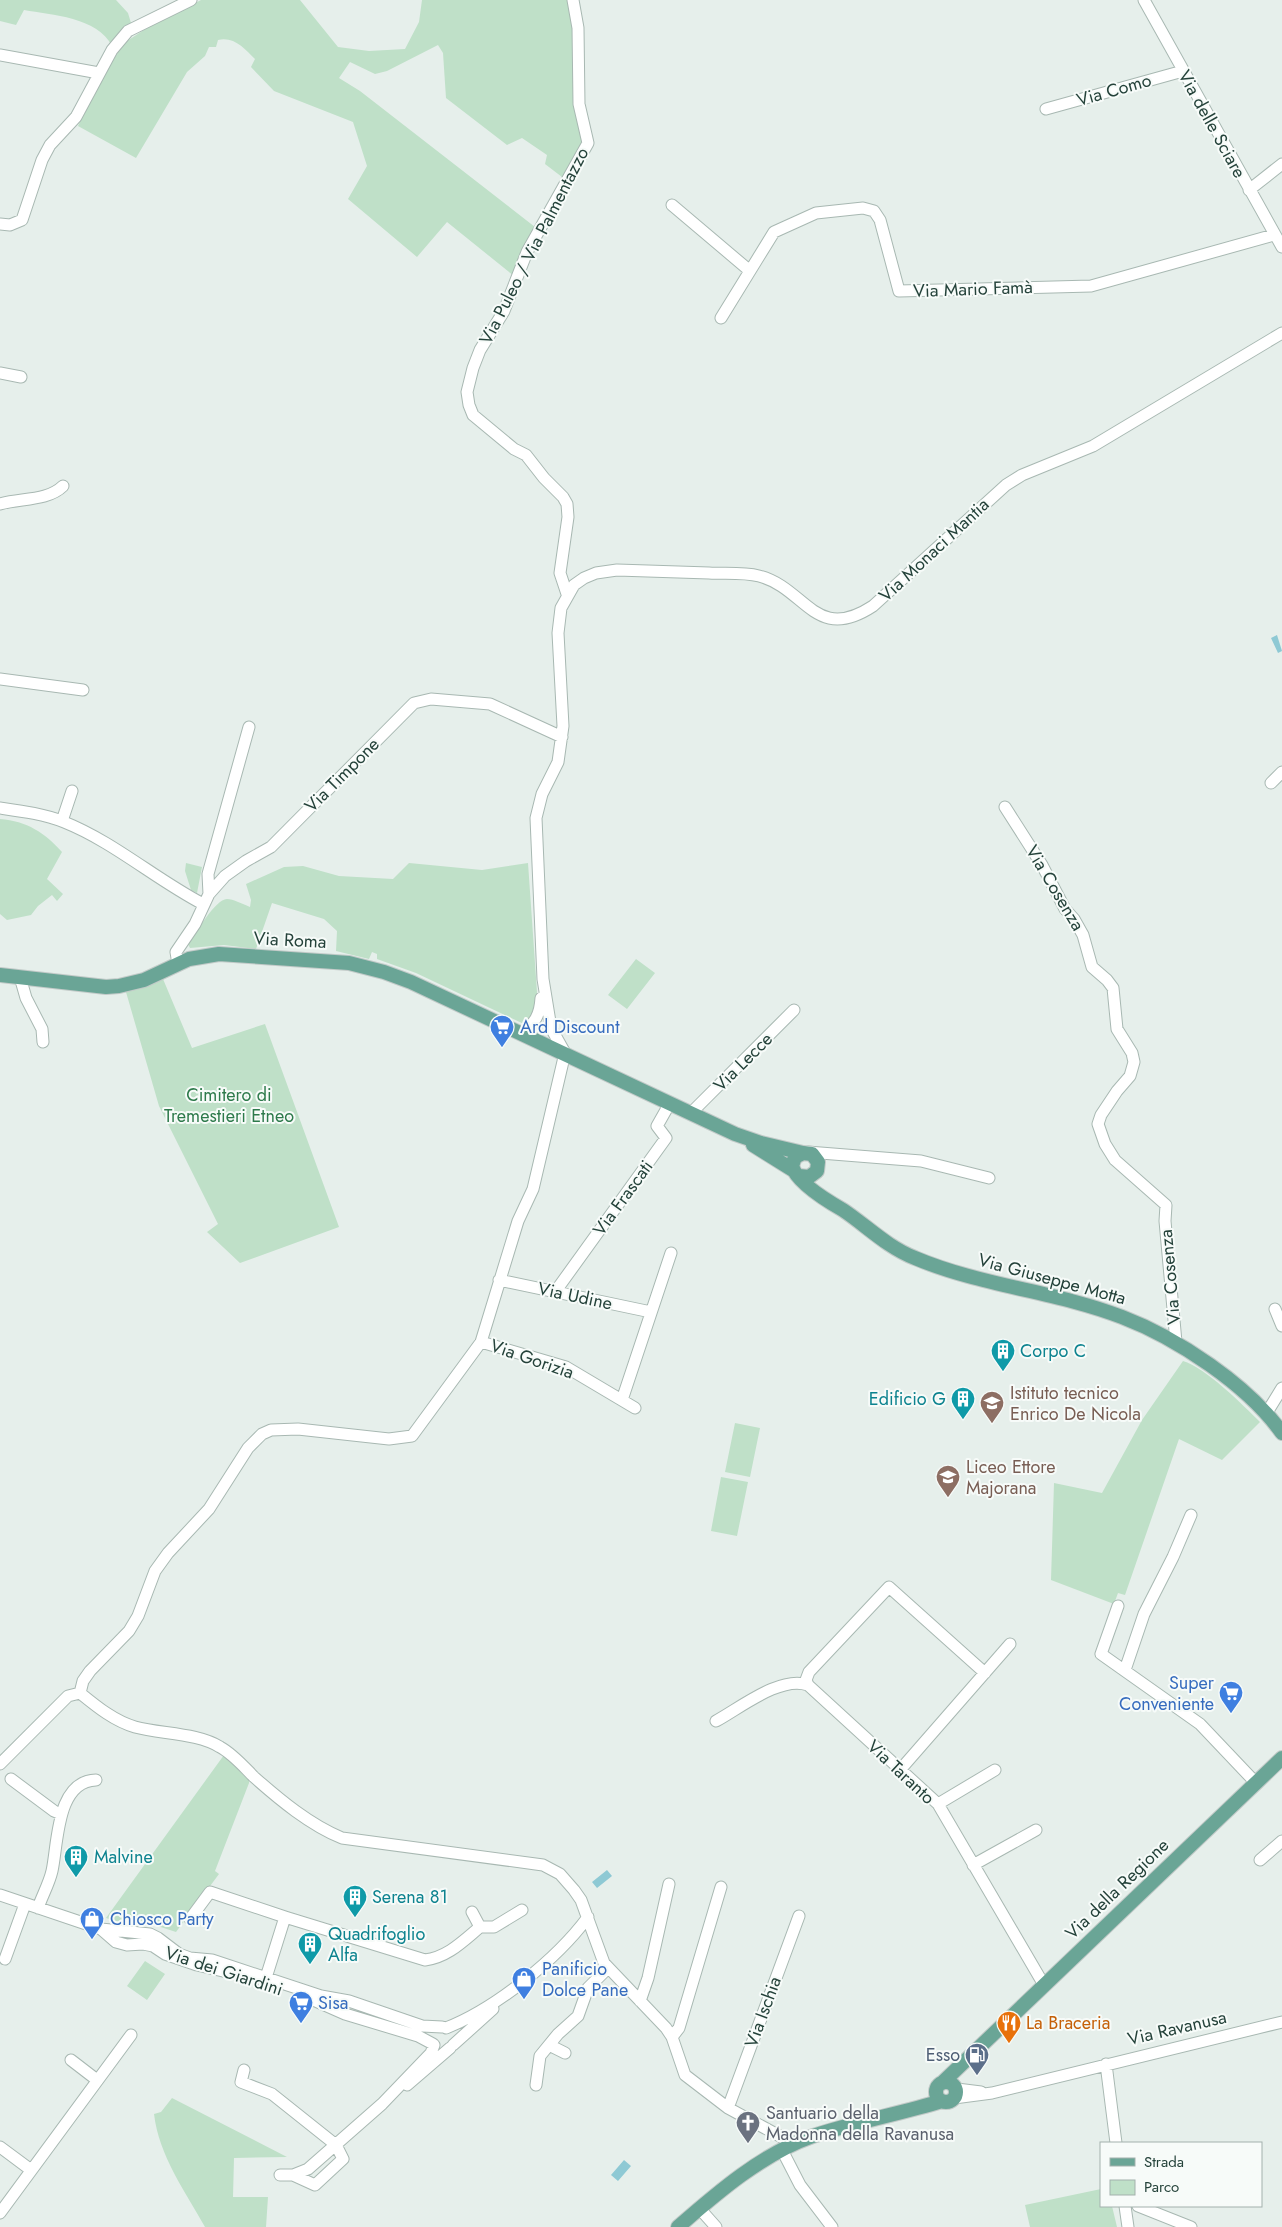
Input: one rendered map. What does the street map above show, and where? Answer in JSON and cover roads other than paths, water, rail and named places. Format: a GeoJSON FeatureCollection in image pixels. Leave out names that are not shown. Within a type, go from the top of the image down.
{"type":"FeatureCollection","features":[{"type":"Feature","properties":{"kind":"main road","name":"Via Roma"},"geometry":{"type":"LineString","coordinates":[[0,975],[106,987],[144,980],[178,964],[201,956],[219,954],[348,962],[411,982],[566,1053]]}},
{"type":"Feature","properties":{"kind":"main road"},"geometry":{"type":"LineString","coordinates":[[566,1053],[735,1134],[761,1143],[805,1152],[816,1158],[817,1180],[821,1188],[848,1214]]}},
{"type":"Feature","properties":{"kind":"main road"},"geometry":{"type":"LineString","coordinates":[[735,1134],[796,1174],[820,1196],[848,1214]]}},
{"type":"Feature","properties":{"kind":"main road"},"geometry":{"type":"LineString","coordinates":[[796,1174],[795,1158],[805,1152]]}},
{"type":"Feature","properties":{"kind":"main road"},"geometry":{"type":"LineString","coordinates":[[796,1174],[809,1178],[817,1169]]}},
{"type":"Feature","properties":{"kind":"main road","name":"Via Giuseppe Motta"},"geometry":{"type":"LineString","coordinates":[[848,1214],[896,1249],[914,1258],[958,1273],[1084,1304],[1122,1317],[1176,1342],[1229,1380],[1266,1414],[1282,1433]]}},
{"type":"Feature","properties":{"kind":"main road","name":"Via della Regione"},"geometry":{"type":"LineString","coordinates":[[948,2091],[979,2049],[1282,1758]]}},
{"type":"Feature","properties":{"kind":"main road"},"geometry":{"type":"LineString","coordinates":[[678,2227],[741,2175],[787,2148],[812,2136],[886,2115],[948,2091]]}},
{"type":"Feature","properties":{"kind":"street"},"geometry":{"type":"LineString","coordinates":[[0,224],[10,225],[22,220],[46,152],[50,145],[72,123],[112,50],[128,31],[191,0]]}},
{"type":"Feature","properties":{"kind":"street","name":"Via Puleo / Via Palmentazzo"},"geometry":{"type":"LineString","coordinates":[[567,594],[560,573],[568,517],[567,504],[526,455],[514,449],[473,415],[468,405],[467,392],[472,368],[480,350],[504,311],[527,252],[588,143],[579,104],[578,28],[573,0]]}},
{"type":"Feature","properties":{"kind":"street","name":"Via delle Sciare"},"geometry":{"type":"LineString","coordinates":[[1144,0],[1274,235],[1282,246]]}},
{"type":"Feature","properties":{"kind":"street"},"geometry":{"type":"LineString","coordinates":[[0,55],[98,73]]}},
{"type":"Feature","properties":{"kind":"street","name":"Via Como"},"geometry":{"type":"LineString","coordinates":[[1046,109],[1183,71]]}},
{"type":"Feature","properties":{"kind":"street"},"geometry":{"type":"LineString","coordinates":[[1249,190],[1282,164]]}},
{"type":"Feature","properties":{"kind":"street"},"geometry":{"type":"LineString","coordinates":[[672,205],[750,270]]}},
{"type":"Feature","properties":{"kind":"street","name":"Via Mario Famà"},"geometry":{"type":"LineString","coordinates":[[721,318],[774,232],[816,213],[863,208],[874,212],[880,220],[899,291],[1091,286],[1274,235]]}},
{"type":"Feature","properties":{"kind":"street","name":"Via Monaci Mantia"},"geometry":{"type":"LineString","coordinates":[[567,594],[574,585],[584,578],[596,573],[617,570],[757,576],[780,586],[823,616],[834,619],[858,616],[873,606],[1006,485],[1022,475],[1093,446],[1282,333]]}},
{"type":"Feature","properties":{"kind":"street"},"geometry":{"type":"LineString","coordinates":[[0,373],[21,377]]}},
{"type":"Feature","properties":{"kind":"street"},"geometry":{"type":"LineString","coordinates":[[0,504],[46,496],[56,493],[63,486]]}},
{"type":"Feature","properties":{"kind":"street"},"geometry":{"type":"LineString","coordinates":[[80,1693],[83,1681],[90,1671],[129,1631],[138,1616],[159,1565],[184,1534],[208,1509],[252,1442],[271,1430],[298,1429],[389,1439],[408,1438],[412,1436],[481,1342],[518,1220],[534,1189],[566,1053],[551,1028],[543,979],[536,818],[542,794],[558,762],[562,736],[564,711],[558,619],[567,594]]}},
{"type":"Feature","properties":{"kind":"street"},"geometry":{"type":"LineString","coordinates":[[0,679],[83,690]]}},
{"type":"Feature","properties":{"kind":"street","name":"Via Timpone"},"geometry":{"type":"LineString","coordinates":[[178,964],[176,952],[195,924],[206,899],[225,876],[271,846],[414,702],[431,699],[490,704],[562,736]]}},
{"type":"Feature","properties":{"kind":"street"},"geometry":{"type":"LineString","coordinates":[[0,808],[62,821],[112,846],[206,899],[208,874],[249,727]]}},
{"type":"Feature","properties":{"kind":"street"},"geometry":{"type":"LineString","coordinates":[[1271,783],[1282,772]]}},
{"type":"Feature","properties":{"kind":"street"},"geometry":{"type":"LineString","coordinates":[[62,821],[72,791]]}},
{"type":"Feature","properties":{"kind":"street","name":"Via Cosenza"},"geometry":{"type":"LineString","coordinates":[[1005,807],[1042,865],[1065,910],[1083,935],[1092,967],[1107,980],[1112,988],[1117,1029],[1132,1053],[1134,1062],[1130,1076],[1101,1115],[1098,1124],[1105,1144],[1115,1160],[1166,1205],[1165,1221],[1176,1342]]}},
{"type":"Feature","properties":{"kind":"street"},"geometry":{"type":"LineString","coordinates":[[20,977],[32,1013],[42,1029],[43,1042]]}},
{"type":"Feature","properties":{"kind":"street"},"geometry":{"type":"LineString","coordinates":[[540,1041],[543,979]]}},
{"type":"Feature","properties":{"kind":"street"},"geometry":{"type":"LineString","coordinates":[[522,1033],[532,1025],[540,1010]]}},
{"type":"Feature","properties":{"kind":"street","name":"Via Lecce"},"geometry":{"type":"LineString","coordinates":[[691,1113],[794,1010]]}},
{"type":"Feature","properties":{"kind":"street"},"geometry":{"type":"LineString","coordinates":[[540,1041],[551,1028]]}},
{"type":"Feature","properties":{"kind":"street","name":"Via Frascati"},"geometry":{"type":"LineString","coordinates":[[555,1292],[666,1138],[657,1126],[670,1102]]}},
{"type":"Feature","properties":{"kind":"street"},"geometry":{"type":"LineString","coordinates":[[805,1152],[922,1161],[990,1178]]}},
{"type":"Feature","properties":{"kind":"street"},"geometry":{"type":"LineString","coordinates":[[817,1169],[824,1162],[850,1155]]}},
{"type":"Feature","properties":{"kind":"street"},"geometry":{"type":"LineString","coordinates":[[622,1400],[670,1253]]}},
{"type":"Feature","properties":{"kind":"street","name":"Via Udine"},"geometry":{"type":"LineString","coordinates":[[499,1280],[651,1312]]}},
{"type":"Feature","properties":{"kind":"street"},"geometry":{"type":"LineString","coordinates":[[1275,1309],[1282,1326]]}},
{"type":"Feature","properties":{"kind":"street","name":"Via Gorizia"},"geometry":{"type":"LineString","coordinates":[[481,1342],[566,1367],[635,1408]]}},
{"type":"Feature","properties":{"kind":"street"},"geometry":{"type":"LineString","coordinates":[[1266,1414],[1282,1388]]}},
{"type":"Feature","properties":{"kind":"street"},"geometry":{"type":"LineString","coordinates":[[1125,1670],[1144,1614],[1173,1557],[1191,1515]]}},
{"type":"Feature","properties":{"kind":"street"},"geometry":{"type":"LineString","coordinates":[[808,1685],[806,1680],[809,1672],[889,1587],[985,1673]]}},
{"type":"Feature","properties":{"kind":"street"},"geometry":{"type":"LineString","coordinates":[[1118,1606],[1101,1654],[1200,1724],[1256,1783]]}},
{"type":"Feature","properties":{"kind":"street"},"geometry":{"type":"LineString","coordinates":[[900,1770],[1010,1644]]}},
{"type":"Feature","properties":{"kind":"street"},"geometry":{"type":"LineString","coordinates":[[716,1721],[787,1683],[808,1685]]}},
{"type":"Feature","properties":{"kind":"street","name":"Via Taranto"},"geometry":{"type":"LineString","coordinates":[[808,1685],[938,1804],[1044,1985]]}},
{"type":"Feature","properties":{"kind":"street"},"geometry":{"type":"LineString","coordinates":[[0,1764],[68,1696],[80,1693]]}},
{"type":"Feature","properties":{"kind":"street"},"geometry":{"type":"LineString","coordinates":[[80,1693],[106,1713],[132,1726],[204,1740],[222,1748],[270,1791],[302,1815],[332,1834],[342,1838],[543,1865],[552,1868],[574,1890],[588,1917],[600,1954],[608,1968],[661,2021],[672,2037],[685,2075],[728,2108],[787,2140],[787,2148],[800,2185],[832,2227]]}},
{"type":"Feature","properties":{"kind":"street"},"geometry":{"type":"LineString","coordinates":[[938,1804],[995,1770]]}},
{"type":"Feature","properties":{"kind":"street"},"geometry":{"type":"LineString","coordinates":[[10,1779],[61,1814]]}},
{"type":"Feature","properties":{"kind":"street"},"geometry":{"type":"LineString","coordinates":[[38,1908],[52,1872],[61,1814],[72,1793],[87,1780],[96,1780]]}},
{"type":"Feature","properties":{"kind":"street"},"geometry":{"type":"LineString","coordinates":[[973,1864],[1036,1830]]}},
{"type":"Feature","properties":{"kind":"street"},"geometry":{"type":"LineString","coordinates":[[1260,1860],[1282,1841]]}},
{"type":"Feature","properties":{"kind":"street"},"geometry":{"type":"LineString","coordinates":[[640,2001],[648,1978],[669,1884]]}},
{"type":"Feature","properties":{"kind":"street"},"geometry":{"type":"LineString","coordinates":[[672,2037],[680,2028],[721,1887]]}},
{"type":"Feature","properties":{"kind":"street"},"geometry":{"type":"LineString","coordinates":[[190,1919],[210,1892],[425,1960],[438,1958],[460,1945],[480,1926],[494,1927],[522,1910]]}},
{"type":"Feature","properties":{"kind":"street","name":"Via dei Giardini"},"geometry":{"type":"LineString","coordinates":[[0,1895],[102,1929],[116,1942],[127,1945],[143,1944],[153,1946],[165,1954],[183,1958],[212,1960],[345,2014],[418,2036],[434,2044]]}},
{"type":"Feature","properties":{"kind":"street"},"geometry":{"type":"LineString","coordinates":[[5,1958],[25,1904]]}},
{"type":"Feature","properties":{"kind":"street"},"geometry":{"type":"LineString","coordinates":[[472,1912],[480,1926]]}},
{"type":"Feature","properties":{"kind":"street","name":"Via Ischia"},"geometry":{"type":"LineString","coordinates":[[728,2108],[799,1916]]}},
{"type":"Feature","properties":{"kind":"street"},"geometry":{"type":"LineString","coordinates":[[265,1981],[285,1917]]}},
{"type":"Feature","properties":{"kind":"street"},"geometry":{"type":"LineString","coordinates":[[280,2175],[293,2175],[308,2169],[382,2104],[423,2073],[481,2021],[506,1995],[565,1944],[588,1917]]}},
{"type":"Feature","properties":{"kind":"street"},"geometry":{"type":"LineString","coordinates":[[536,2085],[540,2056],[578,2016],[588,1988],[608,1968]]}},
{"type":"Feature","properties":{"kind":"street","name":"Via dei Giardini"},"geometry":{"type":"LineString","coordinates":[[265,1981],[321,1996],[349,2001],[422,2026],[444,2028]]}},
{"type":"Feature","properties":{"kind":"street"},"geometry":{"type":"LineString","coordinates":[[382,2104],[431,2053],[434,2044],[433,2034],[463,2021],[506,1995]]}},
{"type":"Feature","properties":{"kind":"street","name":"Via Ravanusa"},"geometry":{"type":"LineString","coordinates":[[948,2091],[992,2093],[1282,2022]]}},
{"type":"Feature","properties":{"kind":"street"},"geometry":{"type":"LineString","coordinates":[[444,2028],[454,2034],[452,2047]]}},
{"type":"Feature","properties":{"kind":"street"},"geometry":{"type":"LineString","coordinates":[[0,2213],[131,2035]]}},
{"type":"Feature","properties":{"kind":"street"},"geometry":{"type":"LineString","coordinates":[[434,2044],[443,2050],[452,2047]]}},
{"type":"Feature","properties":{"kind":"street"},"geometry":{"type":"LineString","coordinates":[[549,2045],[565,2053]]}},
{"type":"Feature","properties":{"kind":"street"},"geometry":{"type":"LineString","coordinates":[[70,2060],[97,2080]]}},
{"type":"Feature","properties":{"kind":"street"},"geometry":{"type":"LineString","coordinates":[[1106,2064],[1116,2142]]}},
{"type":"Feature","properties":{"kind":"street"},"geometry":{"type":"LineString","coordinates":[[244,2070],[241,2082],[272,2094],[336,2144],[343,2159],[315,2185],[293,2175]]}},
{"type":"Feature","properties":{"kind":"street"},"geometry":{"type":"LineString","coordinates":[[0,2148],[31,2170]]}},
{"type":"Feature","properties":{"kind":"street"},"geometry":{"type":"LineString","coordinates":[[1126,2207],[1128,2227]]}},
{"type":"Feature","properties":{"kind":"street"},"geometry":{"type":"LineString","coordinates":[[1141,2207],[1191,2227]]}},
{"type":"Feature","properties":{"kind":"street"},"geometry":{"type":"LineString","coordinates":[[700,2209],[716,2227]]}},
{"type":"Feature","properties":{"kind":"water"},"geometry":{"type":"Polygon","coordinates":[[[1277,635],[1282,651],[1278,653],[1271,638],[1277,635]]]}},
{"type":"Feature","properties":{"kind":"water"},"geometry":{"type":"Polygon","coordinates":[[[607,1870],[612,1876],[597,1888],[592,1882],[607,1870]]]}},
{"type":"Feature","properties":{"kind":"water"},"geometry":{"type":"Polygon","coordinates":[[[624,2160],[631,2166],[618,2181],[611,2175],[624,2160]]]}},
{"type":"Feature","properties":{"kind":"place","name":"Ard Discount"},"geometry":{"type":"Point","coordinates":[502,1048]}},
{"type":"Feature","properties":{"kind":"place","name":"Corpo C"},"geometry":{"type":"Point","coordinates":[1003,1372]}},
{"type":"Feature","properties":{"kind":"place","name":"Edificio G"},"geometry":{"type":"Point","coordinates":[963,1420]}},
{"type":"Feature","properties":{"kind":"place","name":"Istituto tecnico Enrico De Nicola"},"geometry":{"type":"Point","coordinates":[992,1424]}},
{"type":"Feature","properties":{"kind":"place","name":"Liceo Ettore Majorana"},"geometry":{"type":"Point","coordinates":[948,1498]}},
{"type":"Feature","properties":{"kind":"place","name":"Super Conveniente"},"geometry":{"type":"Point","coordinates":[1231,1714]}},
{"type":"Feature","properties":{"kind":"place","name":"Malvine"},"geometry":{"type":"Point","coordinates":[76,1878]}},
{"type":"Feature","properties":{"kind":"place","name":"Serena 81"},"geometry":{"type":"Point","coordinates":[355,1918]}},
{"type":"Feature","properties":{"kind":"place","name":"Chiosco Party"},"geometry":{"type":"Point","coordinates":[92,1940]}},
{"type":"Feature","properties":{"kind":"place","name":"Quadrifoglio Alfa"},"geometry":{"type":"Point","coordinates":[310,1965]}},
{"type":"Feature","properties":{"kind":"place","name":"Panificio Dolce Pane"},"geometry":{"type":"Point","coordinates":[524,2000]}},
{"type":"Feature","properties":{"kind":"place","name":"Sisa"},"geometry":{"type":"Point","coordinates":[301,2024]}},
{"type":"Feature","properties":{"kind":"place","name":"La Braceria"},"geometry":{"type":"Point","coordinates":[1009,2044]}},
{"type":"Feature","properties":{"kind":"place","name":"Esso"},"geometry":{"type":"Point","coordinates":[977,2076]}},
{"type":"Feature","properties":{"kind":"place","name":"Santuario della Madonna della Ravanusa"},"geometry":{"type":"Point","coordinates":[748,2144]}},
{"type":"Feature","properties":{"kind":"park label","name":"Cimitero di Tremestieri Etneo"},"geometry":{"type":"Point","coordinates":[229,1105]}}]}
